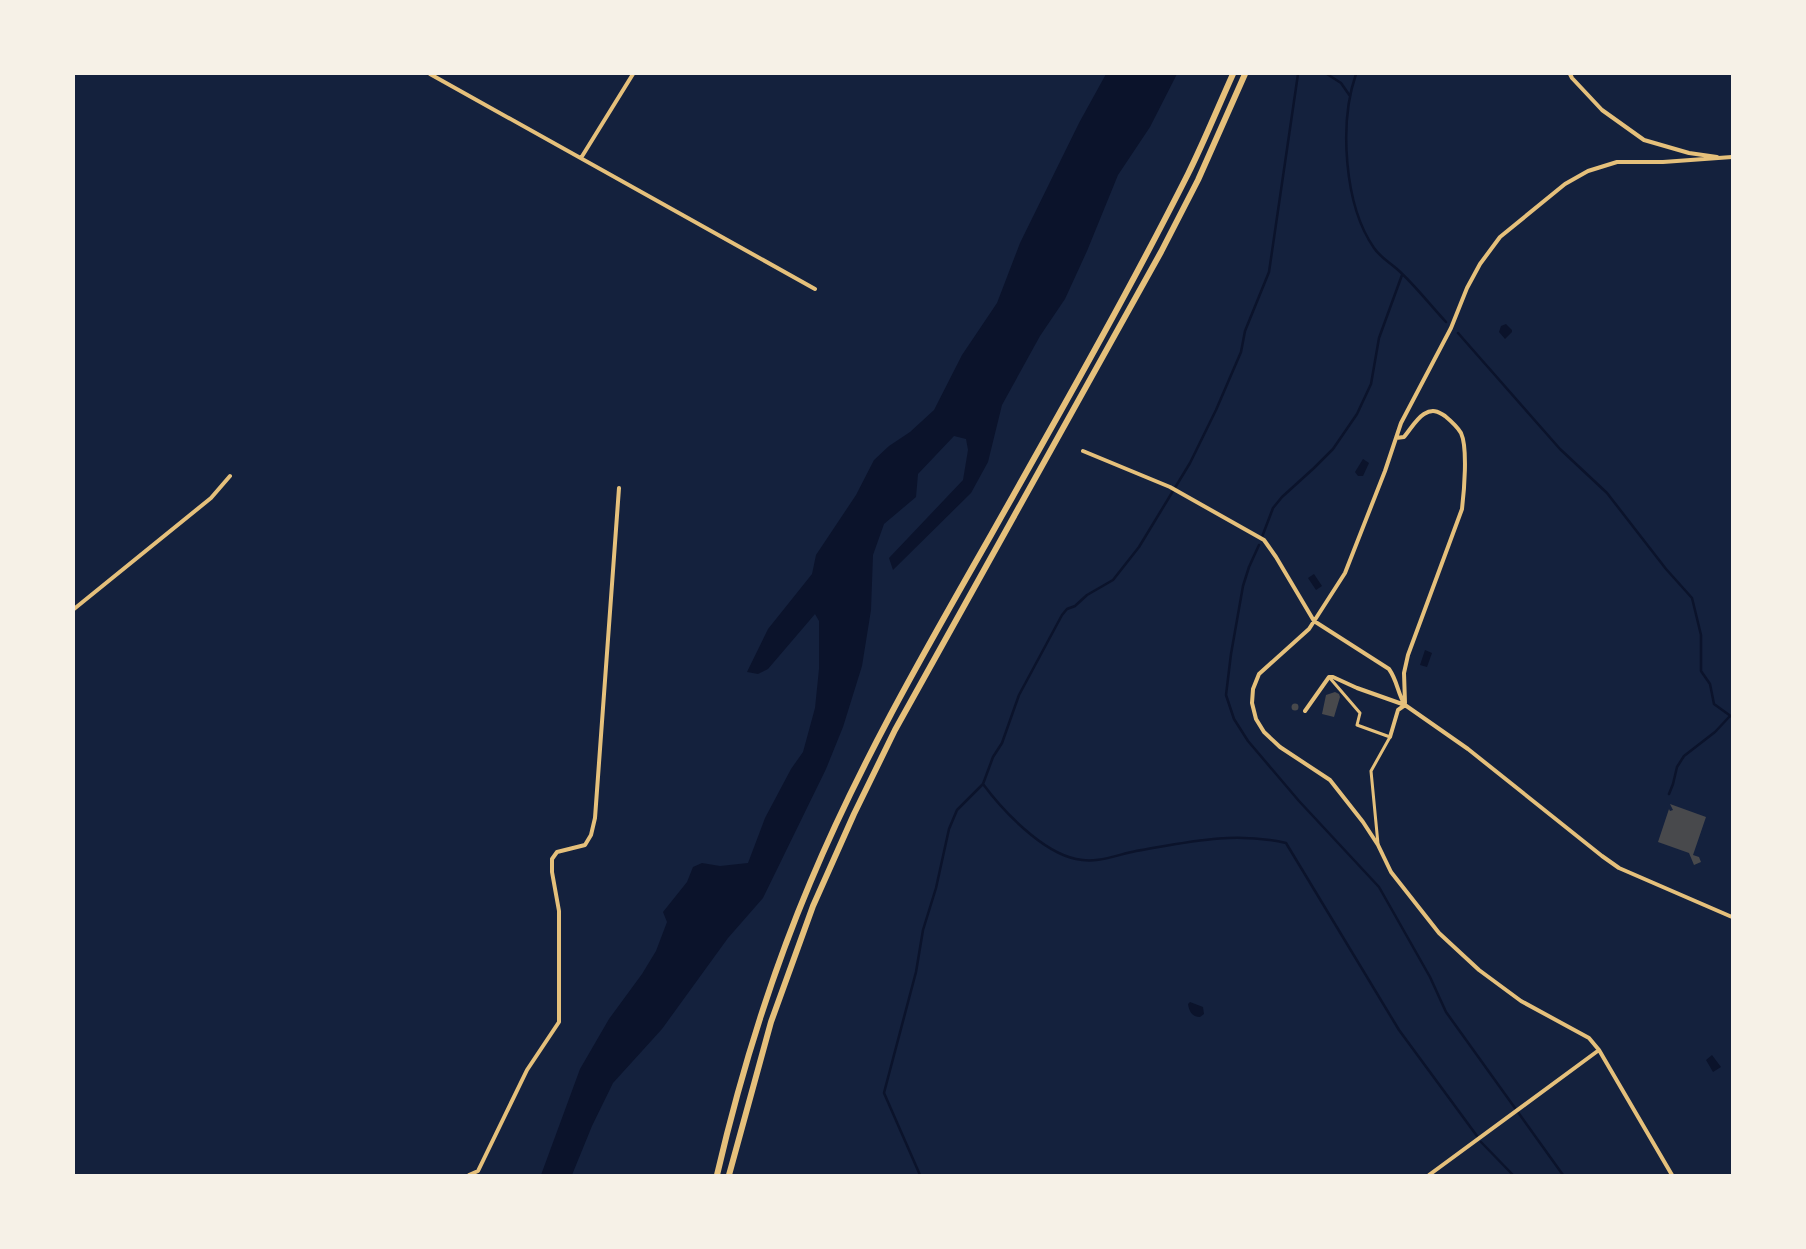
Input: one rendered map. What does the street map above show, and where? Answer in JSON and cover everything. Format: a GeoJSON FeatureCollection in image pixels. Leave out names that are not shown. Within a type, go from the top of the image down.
{"type":"FeatureCollection","features":[{"type":"Feature","properties":{"kind":"highway"},"geometry":{"type":"LineString","coordinates":[[716,1175],[732,1110],[764,1007],[809,884],[842,813],[880,736],[932,639],[1087,364],[1189,172],[1233,74]]}},
{"type":"Feature","properties":{"kind":"highway"},"geometry":{"type":"LineString","coordinates":[[729,1175],[771,1022],[810,915],[854,814],[900,722],[1161,252],[1201,173],[1245,74]]}},
{"type":"Feature","properties":{"kind":"street"},"geometry":{"type":"LineString","coordinates":[[430,74],[814,289]]}},
{"type":"Feature","properties":{"kind":"street"},"geometry":{"type":"LineString","coordinates":[[580,158],[633,74]]}},
{"type":"Feature","properties":{"kind":"street"},"geometry":{"type":"LineString","coordinates":[[1570,74],[1602,110],[1644,140],[1689,153],[1724,158]]}},
{"type":"Feature","properties":{"kind":"street"},"geometry":{"type":"LineString","coordinates":[[1672,1175],[1599,1050],[1589,1038],[1514,996],[1479,970],[1439,933],[1391,872],[1378,845],[1330,780],[1280,747],[1264,732],[1256,718],[1252,703],[1253,689],[1259,674],[1295,644],[1309,629],[1345,573],[1402,423],[1451,328],[1467,288],[1480,264],[1500,237],[1564,184],[1588,170],[1617,162],[1663,162],[1732,157]]}},
{"type":"Feature","properties":{"kind":"street"},"geometry":{"type":"LineString","coordinates":[[1396,438],[1404,437],[1423,414],[1432,411],[1439,412],[1452,422],[1461,434],[1464,447],[1462,509],[1408,655],[1404,673],[1405,705]]}},
{"type":"Feature","properties":{"kind":"street"},"geometry":{"type":"LineString","coordinates":[[1083,451],[1176,490],[1261,539],[1276,556],[1314,621],[1389,669],[1396,679],[1405,705]]}},
{"type":"Feature","properties":{"kind":"street"},"geometry":{"type":"LineString","coordinates":[[74,609],[211,498],[230,476]]}},
{"type":"Feature","properties":{"kind":"street"},"geometry":{"type":"LineString","coordinates":[[469,1175],[478,1171],[527,1070],[559,1022],[558,911],[552,859],[558,852],[585,844],[591,835],[595,818],[619,488]]}},
{"type":"Feature","properties":{"kind":"street"},"geometry":{"type":"LineString","coordinates":[[1329,677],[1405,705],[1468,749],[1602,856],[1620,868],[1732,917]]}},
{"type":"Feature","properties":{"kind":"street"},"geometry":{"type":"LineString","coordinates":[[1305,711],[1329,677]]}},
{"type":"Feature","properties":{"kind":"street"},"geometry":{"type":"LineString","coordinates":[[1329,677],[1360,713],[1357,725],[1390,737]]}},
{"type":"Feature","properties":{"kind":"street"},"geometry":{"type":"LineString","coordinates":[[1378,845],[1372,771],[1390,737],[1398,710],[1405,705]]}},
{"type":"Feature","properties":{"kind":"street"},"geometry":{"type":"LineString","coordinates":[[1429,1175],[1599,1050]]}},
{"type":"Feature","properties":{"kind":"water"},"geometry":{"type":"Polygon","coordinates":[[[1106,74],[1177,74],[1150,127],[1118,175],[1065,299],[1040,336],[1002,405],[988,462],[971,493],[893,570],[889,558],[963,480],[968,450],[966,439],[954,436],[918,474],[916,497],[884,524],[873,555],[871,610],[862,666],[843,727],[826,769],[763,898],[728,938],[662,1029],[613,1083],[592,1126],[572,1175],[541,1175],[580,1069],[609,1019],[642,974],[656,951],[667,922],[663,912],[687,882],[693,867],[702,863],[720,866],[748,863],[765,818],[791,769],[803,752],[815,708],[819,669],[819,621],[815,614],[768,669],[758,674],[747,672],[768,629],[812,574],[816,555],[856,495],[874,460],[889,446],[910,432],[934,410],[962,355],[997,303],[1020,243],[1079,123],[1106,74]]]}},
{"type":"Feature","properties":{"kind":"water"},"geometry":{"type":"Polygon","coordinates":[[[1506,324],[1512,332],[1505,339],[1499,332],[1501,326],[1506,324]]]}},
{"type":"Feature","properties":{"kind":"water"},"geometry":{"type":"Polygon","coordinates":[[[1363,459],[1369,463],[1363,476],[1358,476],[1355,472],[1363,459]]]}},
{"type":"Feature","properties":{"kind":"water"},"geometry":{"type":"Polygon","coordinates":[[[1314,574],[1322,586],[1316,590],[1308,578],[1314,574]]]}},
{"type":"Feature","properties":{"kind":"water"},"geometry":{"type":"Polygon","coordinates":[[[1425,650],[1432,653],[1427,667],[1420,665],[1425,650]]]}},
{"type":"Feature","properties":{"kind":"water"},"geometry":{"type":"Polygon","coordinates":[[[1190,1002],[1203,1007],[1204,1014],[1200,1017],[1193,1015],[1188,1007],[1190,1002]]]}},
{"type":"Feature","properties":{"kind":"water"},"geometry":{"type":"Polygon","coordinates":[[[1712,1055],[1721,1067],[1713,1072],[1706,1060],[1712,1055]]]}},
{"type":"Feature","properties":{"kind":"building"},"geometry":{"type":"Polygon","coordinates":[[[1335,692],[1340,697],[1334,717],[1322,714],[1326,695],[1335,692]]]}},
{"type":"Feature","properties":{"kind":"building"},"geometry":{"type":"Polygon","coordinates":[[[1295,703],[1299,707],[1295,711],[1291,707],[1295,703]]]}},
{"type":"Feature","properties":{"kind":"building"},"geometry":{"type":"Polygon","coordinates":[[[1670,804],[1706,817],[1693,855],[1699,857],[1701,862],[1694,865],[1689,853],[1658,842],[1669,809],[1670,811],[1673,810],[1670,804]]]}},
{"type":"Feature","properties":{"kind":"waterway"},"geometry":{"type":"LineString","coordinates":[[920,1175],[884,1093],[916,972],[923,930],[936,888],[949,829],[957,810],[983,784],[993,757],[1002,743],[1019,695],[1062,615],[1067,609],[1075,606],[1087,595],[1113,580],[1139,547],[1190,463],[1216,410],[1241,352],[1245,331],[1269,272],[1298,74]]}},
{"type":"Feature","properties":{"kind":"waterway"},"geometry":{"type":"LineString","coordinates":[[1327,74],[1341,83],[1350,96]]}},
{"type":"Feature","properties":{"kind":"waterway"},"geometry":{"type":"LineString","coordinates":[[1356,74],[1347,116],[1346,139],[1347,163],[1356,210],[1364,230],[1376,251],[1410,282],[1446,322]]}},
{"type":"Feature","properties":{"kind":"waterway"},"geometry":{"type":"LineString","coordinates":[[1262,537],[1273,508],[1282,497],[1333,449],[1357,414],[1371,384],[1379,338],[1402,275]]}},
{"type":"Feature","properties":{"kind":"waterway"},"geometry":{"type":"LineString","coordinates":[[1458,333],[1560,449],[1607,493],[1666,569],[1692,598],[1701,635],[1701,671],[1710,684],[1714,704],[1732,717]]}},
{"type":"Feature","properties":{"kind":"waterway"},"geometry":{"type":"LineString","coordinates":[[1259,545],[1243,586],[1231,654],[1226,695],[1234,719],[1248,741],[1299,801],[1379,887],[1430,977],[1446,1012],[1563,1175]]}},
{"type":"Feature","properties":{"kind":"waterway"},"geometry":{"type":"LineString","coordinates":[[1669,794],[1677,767],[1684,756],[1715,732],[1730,716]]}},
{"type":"Feature","properties":{"kind":"waterway"},"geometry":{"type":"LineString","coordinates":[[983,784],[1001,806],[1024,829],[1050,848],[1076,859],[1099,860],[1136,851],[1211,839],[1248,838],[1286,843],[1399,1030],[1477,1136]]}},
{"type":"Feature","properties":{"kind":"waterway"},"geometry":{"type":"LineString","coordinates":[[1481,1142],[1513,1175]]}}]}
